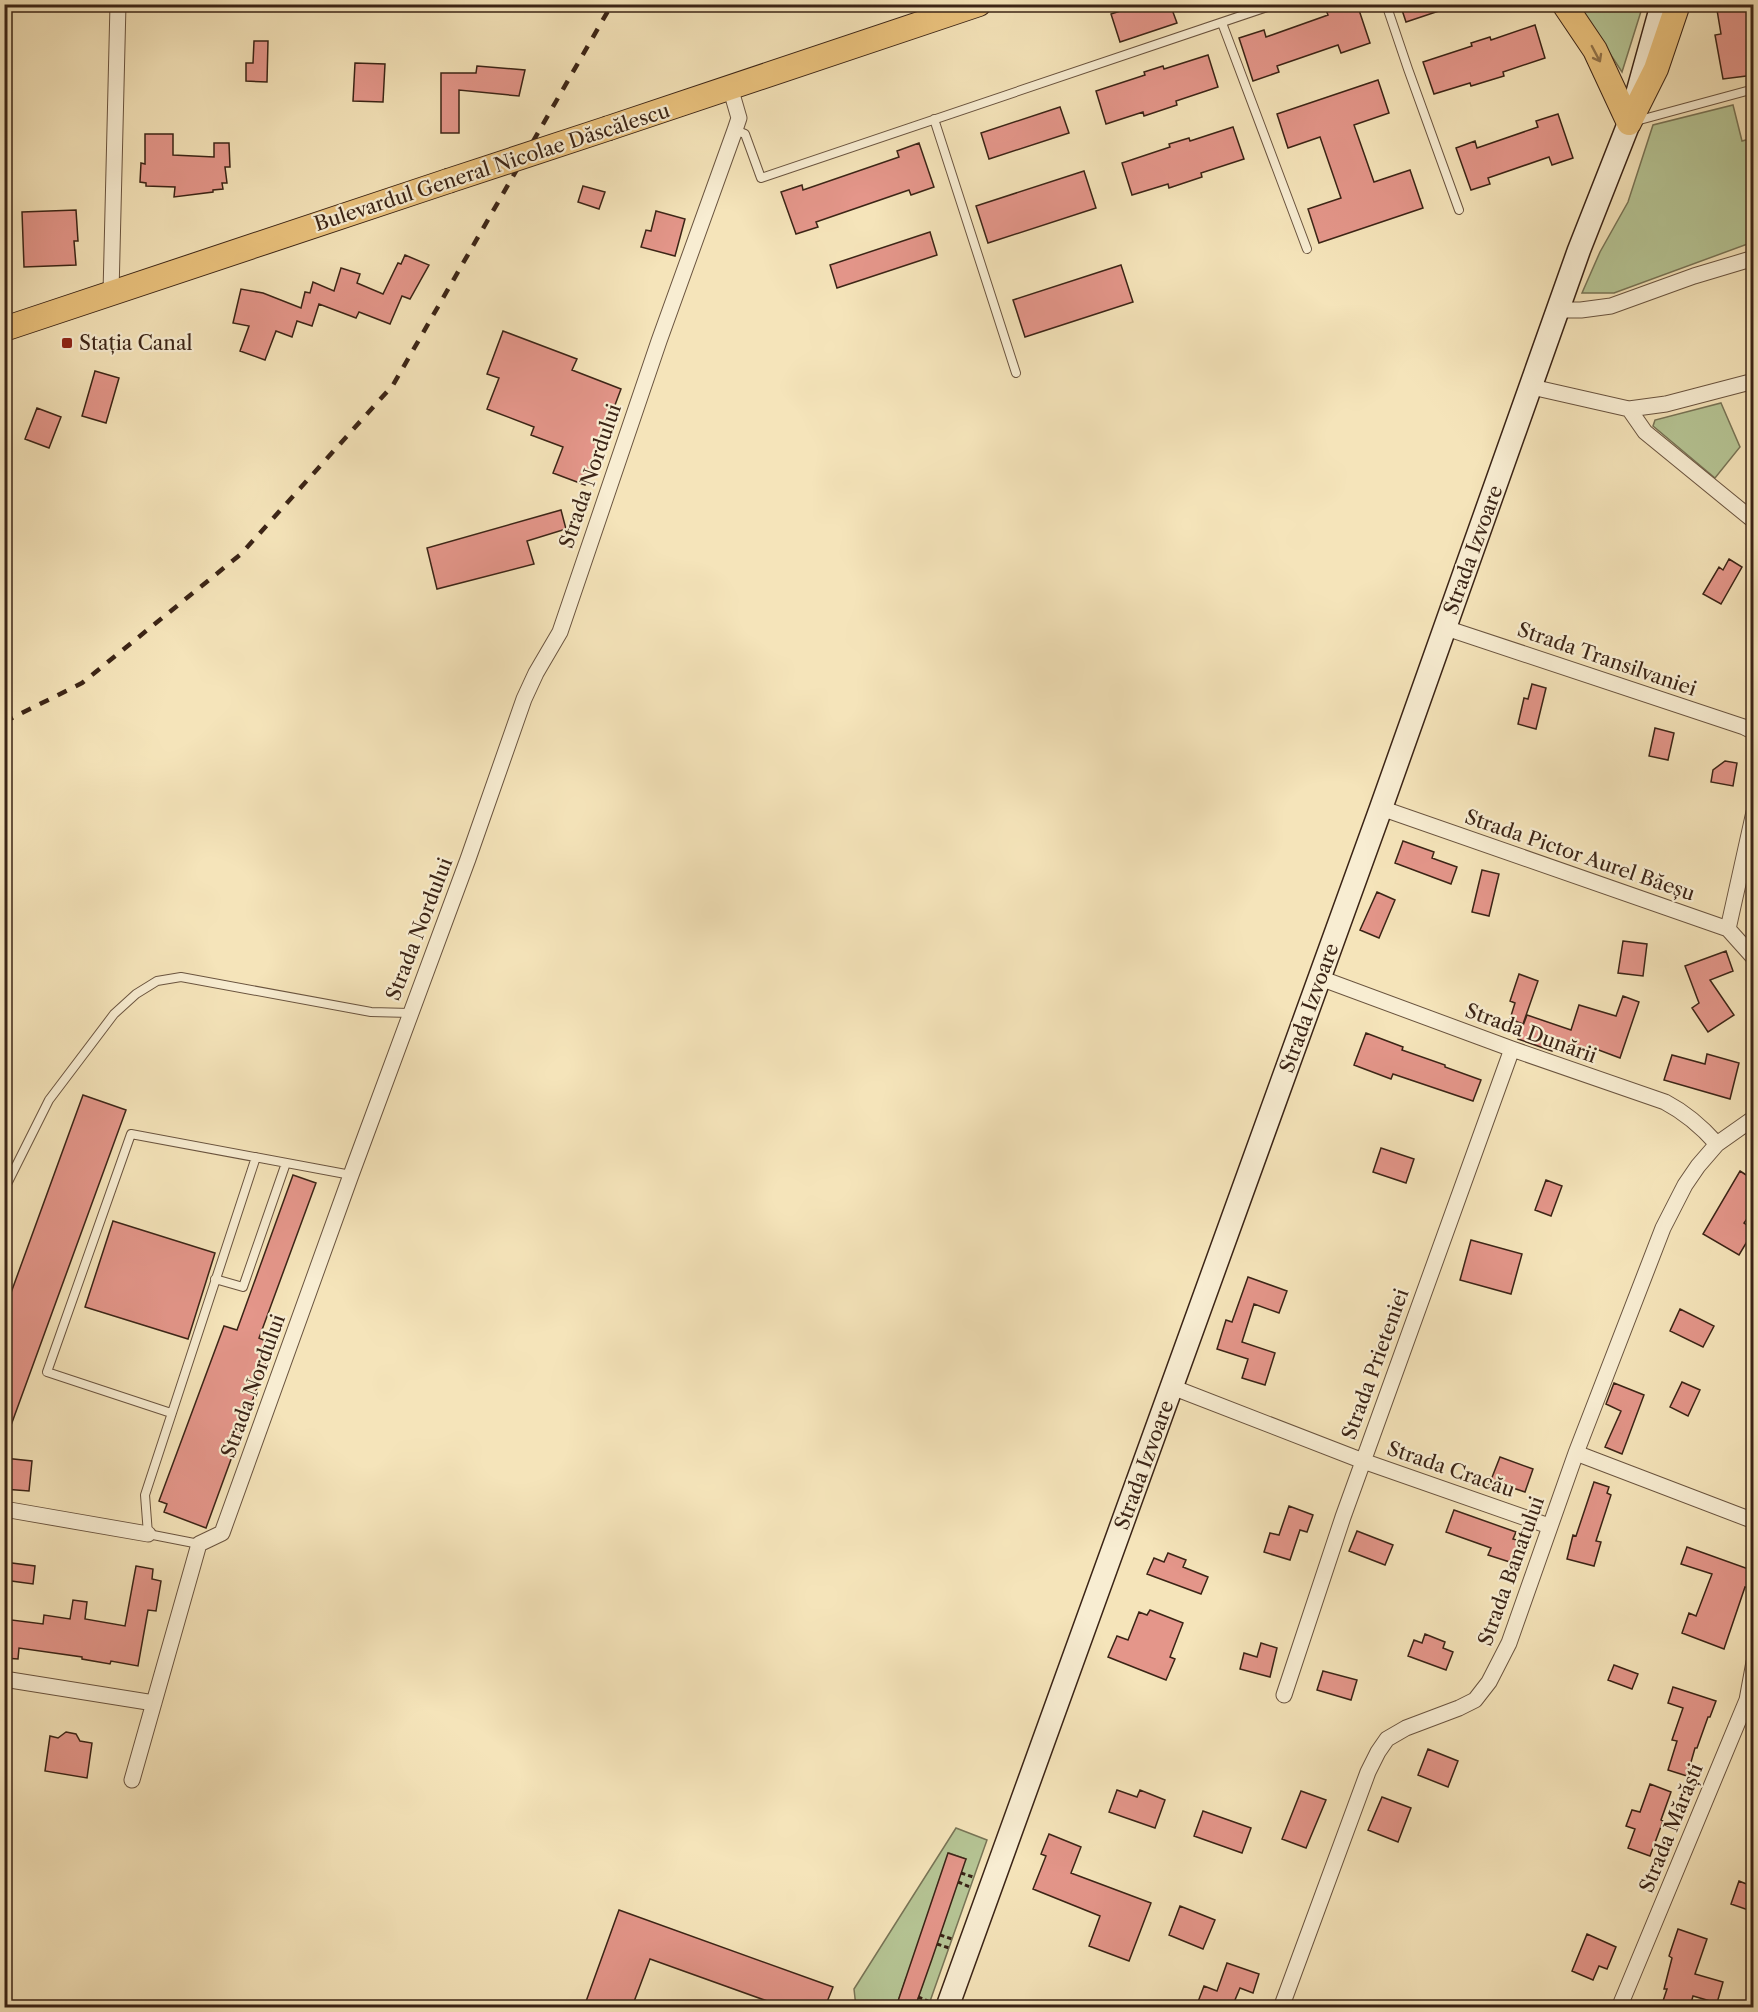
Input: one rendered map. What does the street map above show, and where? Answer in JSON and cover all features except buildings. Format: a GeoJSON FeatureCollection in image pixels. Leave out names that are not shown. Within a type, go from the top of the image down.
{"type":"FeatureCollection","features":[{"type":"Feature","properties":{"kind":"main road","name":"Bulevardul General Nicolae Dăscălescu"},"geometry":{"type":"LineString","coordinates":[[4,329],[979,4]]}},
{"type":"Feature","properties":{"kind":"main road"},"geometry":{"type":"LineString","coordinates":[[1564,4],[1594,50],[1629,123]]}},
{"type":"Feature","properties":{"kind":"main road","name":"Strada Izvoare"},"geometry":{"type":"LineString","coordinates":[[938,2004],[1172,1387],[1382,808],[1579,250],[1629,123],[1662,4]]}},
{"type":"Feature","properties":{"kind":"main road"},"geometry":{"type":"LineString","coordinates":[[1629,123],[1656,69],[1678,4]]}},
{"type":"Feature","properties":{"kind":"street"},"geometry":{"type":"LineString","coordinates":[[111,294],[118,4]]}},
{"type":"Feature","properties":{"kind":"street","name":"Strada Nordului"},"geometry":{"type":"LineString","coordinates":[[199,1544],[222,1533],[468,859],[524,699],[560,632],[663,330],[739,118],[730,87]]}},
{"type":"Feature","properties":{"kind":"street"},"geometry":{"type":"LineString","coordinates":[[1558,310],[1611,306],[1694,276],[1754,258]]}},
{"type":"Feature","properties":{"kind":"street"},"geometry":{"type":"LineString","coordinates":[[1532,387],[1629,409],[1666,404],[1754,381]]}},
{"type":"Feature","properties":{"kind":"street"},"geometry":{"type":"LineString","coordinates":[[1629,409],[1646,432],[1754,521]]}},
{"type":"Feature","properties":{"kind":"street","name":"Strada Transilvaniei"},"geometry":{"type":"LineString","coordinates":[[1446,628],[1754,732]]}},
{"type":"Feature","properties":{"kind":"street","name":"Strada Pictor Aurel Băeșu"},"geometry":{"type":"LineString","coordinates":[[1382,808],[1728,929],[1754,958]]}},
{"type":"Feature","properties":{"kind":"street"},"geometry":{"type":"LineString","coordinates":[[1728,929],[1754,812]]}},
{"type":"Feature","properties":{"kind":"street","name":"Strada Dunării"},"geometry":{"type":"LineString","coordinates":[[1320,978],[1512,1049],[1665,1102],[1700,1125],[1717,1144]]}},
{"type":"Feature","properties":{"kind":"street","name":"Strada Prieteniei"},"geometry":{"type":"LineString","coordinates":[[1284,1695],[1343,1517],[1512,1049]]}},
{"type":"Feature","properties":{"kind":"street","name":"Strada Banatului"},"geometry":{"type":"LineString","coordinates":[[1281,2007],[1368,1772],[1378,1752],[1387,1739],[1406,1728],[1475,1700],[1489,1682],[1509,1643],[1576,1453],[1663,1228],[1685,1185],[1717,1144],[1754,1118]]}},
{"type":"Feature","properties":{"kind":"street","name":"Strada Cracău"},"geometry":{"type":"LineString","coordinates":[[1172,1387],[1363,1461],[1549,1526]]}},
{"type":"Feature","properties":{"kind":"street"},"geometry":{"type":"LineString","coordinates":[[1576,1453],[1754,1521]]}},
{"type":"Feature","properties":{"kind":"street"},"geometry":{"type":"LineString","coordinates":[[4,1509],[148,1534]]}},
{"type":"Feature","properties":{"kind":"street"},"geometry":{"type":"LineString","coordinates":[[132,1780],[199,1544]]}},
{"type":"Feature","properties":{"kind":"street","name":"Strada Mărăști"},"geometry":{"type":"LineString","coordinates":[[1619,2007],[1750,1701],[1754,1662]]}},
{"type":"Feature","properties":{"kind":"street"},"geometry":{"type":"LineString","coordinates":[[4,1679],[154,1703]]}},
{"type":"Feature","properties":{"kind":"lane"},"geometry":{"type":"LineString","coordinates":[[735,130],[745,134],[761,178],[1276,4]]}},
{"type":"Feature","properties":{"kind":"lane"},"geometry":{"type":"LineString","coordinates":[[1386,4],[1459,210]]}},
{"type":"Feature","properties":{"kind":"lane"},"geometry":{"type":"LineString","coordinates":[[1222,23],[1307,249]]}},
{"type":"Feature","properties":{"kind":"lane"},"geometry":{"type":"LineString","coordinates":[[1629,123],[1754,90]]}},
{"type":"Feature","properties":{"kind":"lane"},"geometry":{"type":"LineString","coordinates":[[934,119],[1016,373]]}},
{"type":"Feature","properties":{"kind":"lane"},"geometry":{"type":"LineString","coordinates":[[4,1190],[49,1100],[114,1014],[136,994],[157,981],[181,977],[371,1012],[410,1013]]}},
{"type":"Feature","properties":{"kind":"lane"},"geometry":{"type":"LineString","coordinates":[[171,1413],[47,1372],[131,1134],[351,1175]]}},
{"type":"Feature","properties":{"kind":"lane"},"geometry":{"type":"LineString","coordinates":[[199,1544],[148,1534],[145,1495],[256,1157]]}},
{"type":"Feature","properties":{"kind":"lane"},"geometry":{"type":"LineString","coordinates":[[215,1279],[243,1287],[286,1163]]}},
{"type":"Feature","properties":{"kind":"path"},"geometry":{"type":"LineString","coordinates":[[961,1873],[974,1877]]}},
{"type":"Feature","properties":{"kind":"path"},"geometry":{"type":"LineString","coordinates":[[958,1882],[970,1887]]}},
{"type":"Feature","properties":{"kind":"path"},"geometry":{"type":"LineString","coordinates":[[940,1935],[952,1939]]}},
{"type":"Feature","properties":{"kind":"path"},"geometry":{"type":"LineString","coordinates":[[936,1944],[949,1948]]}},
{"type":"Feature","properties":{"kind":"path"},"geometry":{"type":"LineString","coordinates":[[918,1997],[938,2004]]}},
{"type":"Feature","properties":{"kind":"green space"},"geometry":{"type":"Polygon","coordinates":[[[1578,5],[1643,5],[1622,72],[1578,5]]]}},
{"type":"Feature","properties":{"kind":"green space"},"geometry":{"type":"Polygon","coordinates":[[[1733,105],[1742,141],[1753,138],[1753,242],[1614,293],[1582,293],[1600,252],[1628,202],[1653,125],[1733,105]]]}},
{"type":"Feature","properties":{"kind":"green space"},"geometry":{"type":"Polygon","coordinates":[[[1721,403],[1740,447],[1715,478],[1653,426],[1655,420],[1721,403]]]}},
{"type":"Feature","properties":{"kind":"green space"},"geometry":{"type":"Polygon","coordinates":[[[956,1828],[987,1840],[928,2007],[915,2007],[923,1983],[906,1978],[896,2007],[856,2007],[854,1989],[956,1828]],[[949,1853],[936,1890],[966,1859],[949,1853]]]}},
{"type":"Feature","properties":{"kind":"railway"},"geometry":{"type":"LineString","coordinates":[[4,722],[82,683],[241,554],[393,385],[612,4]]}},
{"type":"Feature","properties":{"kind":"place","name":"Stația Canal"},"geometry":{"type":"Point","coordinates":[67,343]}}]}
